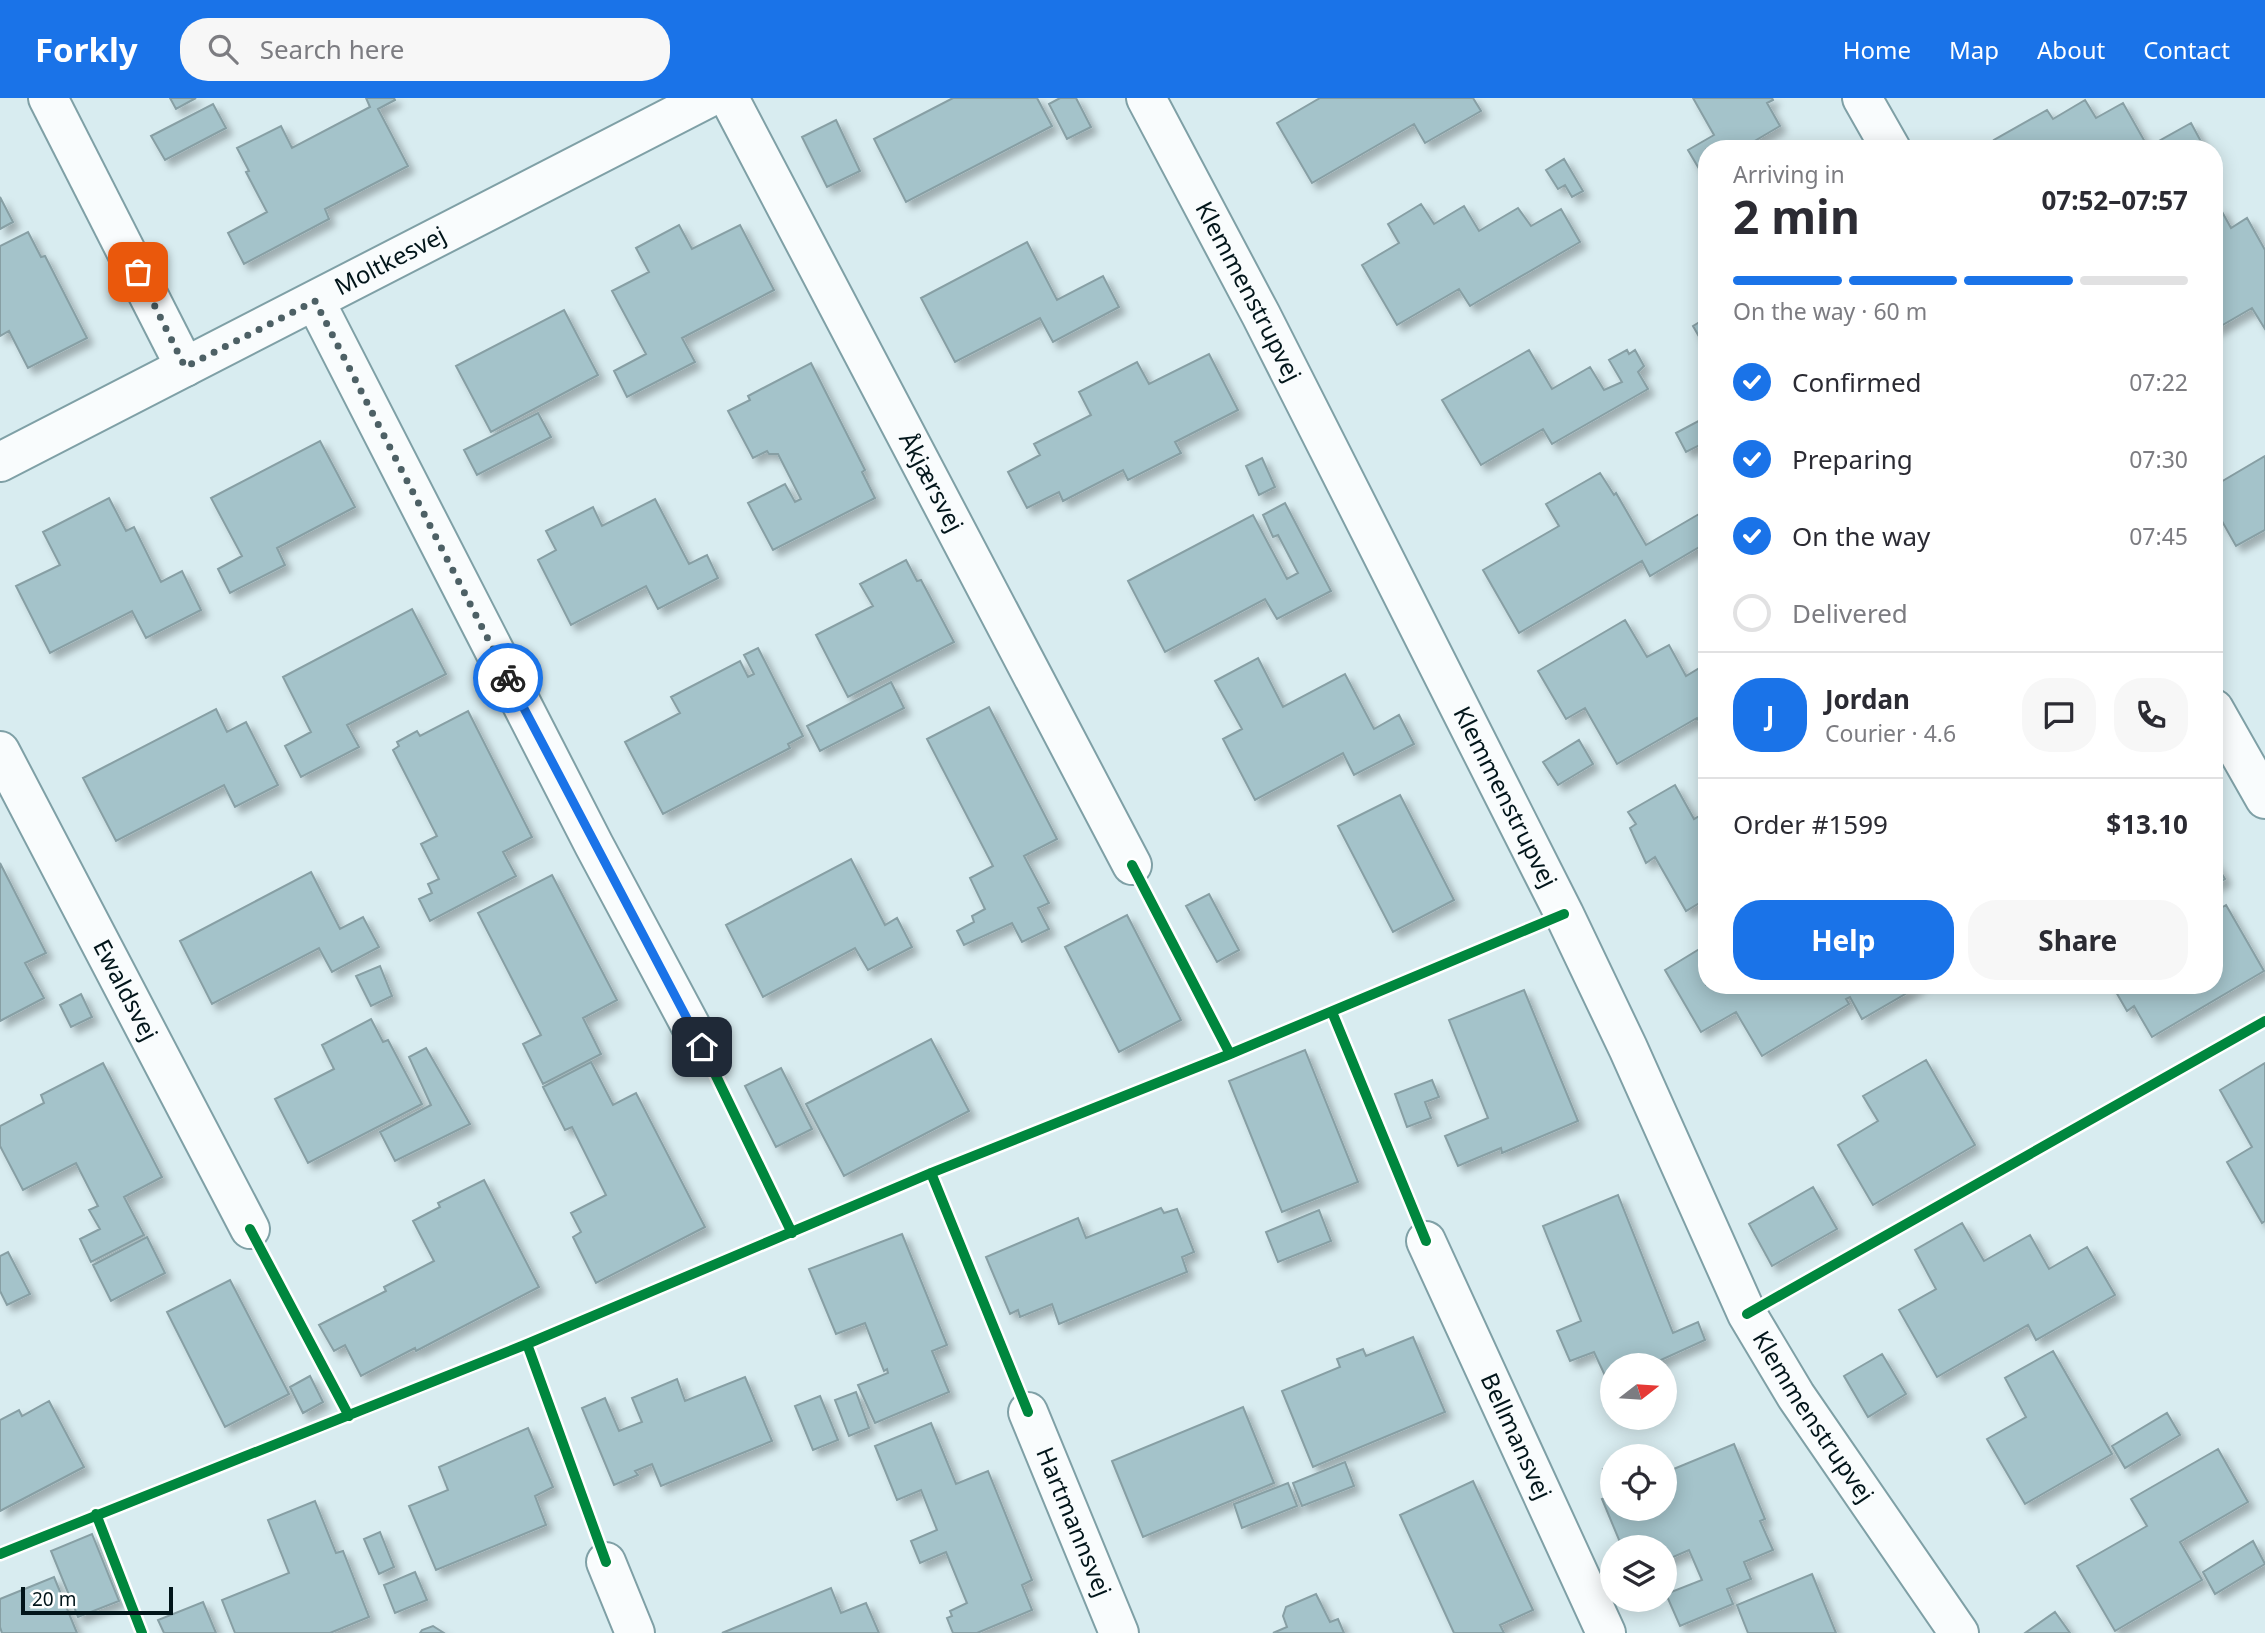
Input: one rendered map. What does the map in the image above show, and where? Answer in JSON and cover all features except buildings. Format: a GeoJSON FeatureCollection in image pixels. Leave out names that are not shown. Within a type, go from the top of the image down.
{"type":"FeatureCollection","features":[{"type":"Feature","properties":{"kind":"street"},"geometry":{"type":"LineString","coordinates":[[48,98],[185,367]]}},
{"type":"Feature","properties":{"kind":"street","name":"Moltkesvej"},"geometry":{"type":"LineString","coordinates":[[0,462],[708,98]]}},
{"type":"Feature","properties":{"kind":"street","name":"Åkjærsvej"},"geometry":{"type":"LineString","coordinates":[[729,98],[1132,865]]}},
{"type":"Feature","properties":{"kind":"street","name":"Klemmenstrupvej"},"geometry":{"type":"LineString","coordinates":[[1146,98],[1261,315],[1564,914],[1628,1048],[1747,1314],[1796,1396],[1959,1633]]}},
{"type":"Feature","properties":{"kind":"street"},"geometry":{"type":"LineString","coordinates":[[1862,98],[1886,140]]}},
{"type":"Feature","properties":{"kind":"street"},"geometry":{"type":"LineString","coordinates":[[315,301],[594,845],[702,1047]]}},
{"type":"Feature","properties":{"kind":"street"},"geometry":{"type":"LineString","coordinates":[[2223,725],[2265,799]]}},
{"type":"Feature","properties":{"kind":"street","name":"Ewaldsvej"},"geometry":{"type":"LineString","coordinates":[[0,751],[250,1229]]}},
{"type":"Feature","properties":{"kind":"street","name":"Bellmansvej"},"geometry":{"type":"LineString","coordinates":[[1426,1241],[1606,1633]]}},
{"type":"Feature","properties":{"kind":"street","name":"Hartmannsvej"},"geometry":{"type":"LineString","coordinates":[[1028,1412],[1119,1633]]}},
{"type":"Feature","properties":{"kind":"street"},"geometry":{"type":"LineString","coordinates":[[606,1562],[635,1633]]}},
{"type":"Feature","properties":{"kind":"cycle path"},"geometry":{"type":"LineString","coordinates":[[1132,865],[1230,1054]]}},
{"type":"Feature","properties":{"kind":"cycle path"},"geometry":{"type":"LineString","coordinates":[[0,1554],[527,1344],[931,1173],[1230,1054],[1564,914]]}},
{"type":"Feature","properties":{"kind":"cycle path"},"geometry":{"type":"LineString","coordinates":[[1332,1012],[1426,1241]]}},
{"type":"Feature","properties":{"kind":"cycle path"},"geometry":{"type":"LineString","coordinates":[[1747,1314],[2265,1021]]}},
{"type":"Feature","properties":{"kind":"cycle path"},"geometry":{"type":"LineString","coordinates":[[702,1047],[792,1233]]}},
{"type":"Feature","properties":{"kind":"cycle path"},"geometry":{"type":"LineString","coordinates":[[931,1173],[1028,1412]]}},
{"type":"Feature","properties":{"kind":"cycle path"},"geometry":{"type":"LineString","coordinates":[[250,1229],[349,1416]]}},
{"type":"Feature","properties":{"kind":"cycle path"},"geometry":{"type":"LineString","coordinates":[[527,1344],[606,1562]]}},
{"type":"Feature","properties":{"kind":"cycle path"},"geometry":{"type":"LineString","coordinates":[[96,1514],[142,1633]]}},
{"type":"Feature","properties":{"kind":"way so far"},"geometry":{"type":"LineString","coordinates":[[138,272],[185,367],[315,301],[508,678]]}},
{"type":"Feature","properties":{"kind":"route"},"geometry":{"type":"LineString","coordinates":[[508,678],[702,1047]]}}]}
